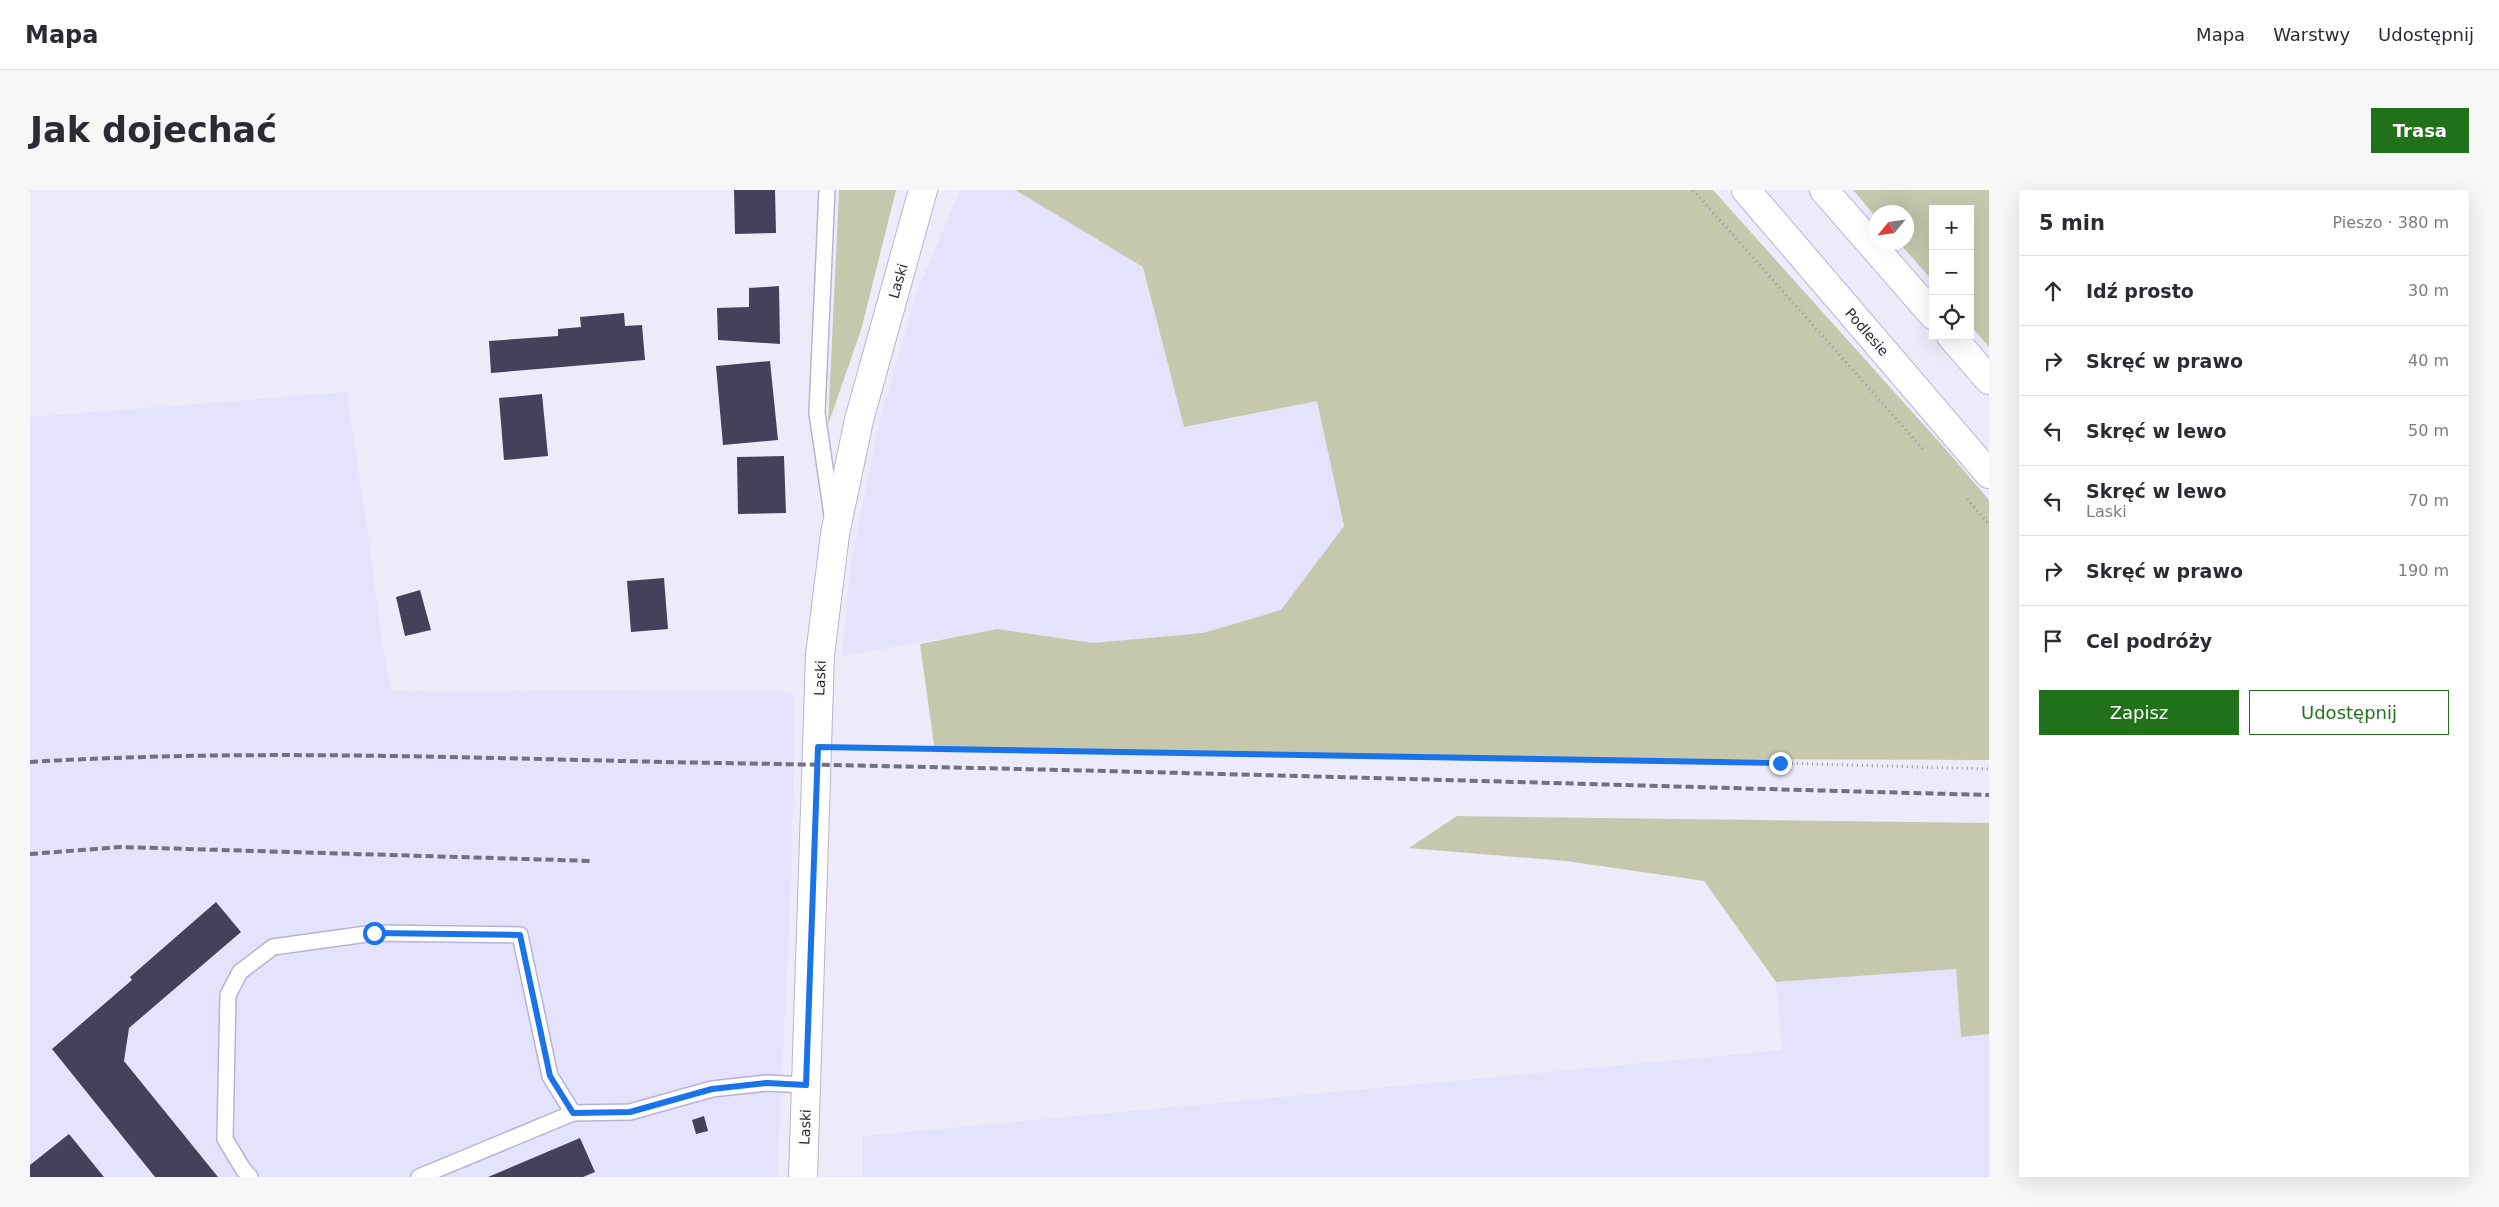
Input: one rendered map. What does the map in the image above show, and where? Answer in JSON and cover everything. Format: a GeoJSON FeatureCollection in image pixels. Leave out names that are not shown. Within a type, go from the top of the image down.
{"type":"FeatureCollection","features":[{"type":"Feature","properties":{"kind":"street","name":"Laski"},"geometry":{"type":"LineString","coordinates":[[803,1177],[820,656],[835,534],[859,420],[923,190]]}},
{"type":"Feature","properties":{"kind":"street","name":"Podlesie"},"geometry":{"type":"LineString","coordinates":[[1746,190],[1989,474]]}},
{"type":"Feature","properties":{"kind":"street"},"geometry":{"type":"LineString","coordinates":[[1824,190],[1929,311]]}},
{"type":"Feature","properties":{"kind":"street"},"geometry":{"type":"LineString","coordinates":[[1954,340],[1989,380]]}},
{"type":"Feature","properties":{"kind":"lane"},"geometry":{"type":"LineString","coordinates":[[827,190],[817,413],[835,534]]}},
{"type":"Feature","properties":{"kind":"lane"},"geometry":{"type":"LineString","coordinates":[[250,1177],[243,1169],[226,1139],[228,995],[240,972],[273,947],[374,933],[520,935],[550,1076],[573,1113]]}},
{"type":"Feature","properties":{"kind":"lane"},"geometry":{"type":"LineString","coordinates":[[419,1177],[573,1113],[630,1112],[712,1089],[767,1083],[806,1085]]}},
{"type":"Feature","properties":{"kind":"path"},"geometry":{"type":"LineString","coordinates":[[1693,190],[1923,450]]}},
{"type":"Feature","properties":{"kind":"path"},"geometry":{"type":"LineString","coordinates":[[1963,494],[1989,524]]}},
{"type":"Feature","properties":{"kind":"path"},"geometry":{"type":"LineString","coordinates":[[818,747],[1989,769]]}},
{"type":"Feature","properties":{"kind":"shaded area"},"geometry":{"type":"Polygon","coordinates":[[[960,190],[1015,190],[1143,267],[1184,427],[1317,401],[1344,526],[1281,611],[1202,633],[1093,643],[997,629],[842,656],[851,562],[879,423],[916,294],[960,190]]]}},
{"type":"Feature","properties":{"kind":"shaded area"},"geometry":{"type":"Polygon","coordinates":[[[347,392],[382,645],[392,691],[780,690],[794,695],[792,865],[777,1177],[30,1177],[30,417],[347,392]]]}},
{"type":"Feature","properties":{"kind":"shaded area"},"geometry":{"type":"Polygon","coordinates":[[[1956,969],[1961,1037],[1989,1034],[1989,1177],[863,1177],[863,1136],[1782,1050],[1776,982],[1956,969]]]}},
{"type":"Feature","properties":{"kind":"green space"},"geometry":{"type":"Polygon","coordinates":[[[839,190],[896,190],[861,330],[828,425],[839,190]]]}},
{"type":"Feature","properties":{"kind":"green space"},"geometry":{"type":"Polygon","coordinates":[[[1015,190],[1713,190],[1989,500],[1989,760],[1479,758],[935,752],[920,644],[997,629],[1093,643],[1203,633],[1281,610],[1344,526],[1317,401],[1184,427],[1143,267],[1015,190]]]}},
{"type":"Feature","properties":{"kind":"green space"},"geometry":{"type":"Polygon","coordinates":[[[1853,190],[1989,190],[1989,347],[1974,330],[1974,205],[1929,205],[1929,277],[1905,250],[1914,250],[1914,205],[1869,205],[1869,209],[1853,190]]]}},
{"type":"Feature","properties":{"kind":"green space"},"geometry":{"type":"Polygon","coordinates":[[[1457,816],[1989,823],[1989,1034],[1961,1037],[1956,969],[1776,982],[1704,881],[1566,861],[1409,848],[1457,816]]]}},
{"type":"Feature","properties":{"kind":"building"},"geometry":{"type":"Polygon","coordinates":[[[734,190],[775,190],[776,233],[735,234],[734,190]]]}},
{"type":"Feature","properties":{"kind":"building"},"geometry":{"type":"Polygon","coordinates":[[[779,286],[780,344],[718,340],[717,308],[749,307],[749,288],[779,286]]]}},
{"type":"Feature","properties":{"kind":"building"},"geometry":{"type":"Polygon","coordinates":[[[624,313],[625,326],[642,325],[645,360],[491,373],[489,341],[558,336],[558,329],[581,327],[580,317],[624,313]]]}},
{"type":"Feature","properties":{"kind":"building"},"geometry":{"type":"Polygon","coordinates":[[[770,361],[778,440],[723,445],[716,366],[770,361]]]}},
{"type":"Feature","properties":{"kind":"building"},"geometry":{"type":"Polygon","coordinates":[[[542,394],[548,456],[504,460],[499,398],[542,394]]]}},
{"type":"Feature","properties":{"kind":"building"},"geometry":{"type":"Polygon","coordinates":[[[784,456],[786,513],[738,514],[737,457],[784,456]]]}},
{"type":"Feature","properties":{"kind":"building"},"geometry":{"type":"Polygon","coordinates":[[[664,578],[668,629],[631,632],[627,581],[664,578]]]}},
{"type":"Feature","properties":{"kind":"building"},"geometry":{"type":"Polygon","coordinates":[[[420,590],[431,630],[405,636],[396,597],[420,590]]]}},
{"type":"Feature","properties":{"kind":"building"},"geometry":{"type":"Polygon","coordinates":[[[216,902],[241,932],[129,1028],[124,1061],[218,1177],[155,1177],[52,1049],[132,980],[130,977],[216,902]]]}},
{"type":"Feature","properties":{"kind":"building"},"geometry":{"type":"Polygon","coordinates":[[[704,1116],[708,1131],[696,1134],[692,1120],[704,1116]]]}},
{"type":"Feature","properties":{"kind":"building"},"geometry":{"type":"Polygon","coordinates":[[[69,1134],[104,1177],[30,1177],[30,1165],[69,1134]]]}},
{"type":"Feature","properties":{"kind":"building"},"geometry":{"type":"Polygon","coordinates":[[[580,1138],[595,1172],[583,1177],[488,1177],[580,1138]]]}},
{"type":"Feature","properties":{"kind":"railway"},"geometry":{"type":"LineString","coordinates":[[30,762],[202,756],[374,756],[1036,769],[1989,795]]}},
{"type":"Feature","properties":{"kind":"railway"},"geometry":{"type":"LineString","coordinates":[[30,854],[121,847],[593,861]]}},
{"type":"Feature","properties":{"kind":"route"},"geometry":{"type":"LineString","coordinates":[[374,933],[520,935],[550,1076],[573,1113],[630,1112],[712,1089],[767,1083],[806,1085],[818,747],[1780,763]]}}]}
